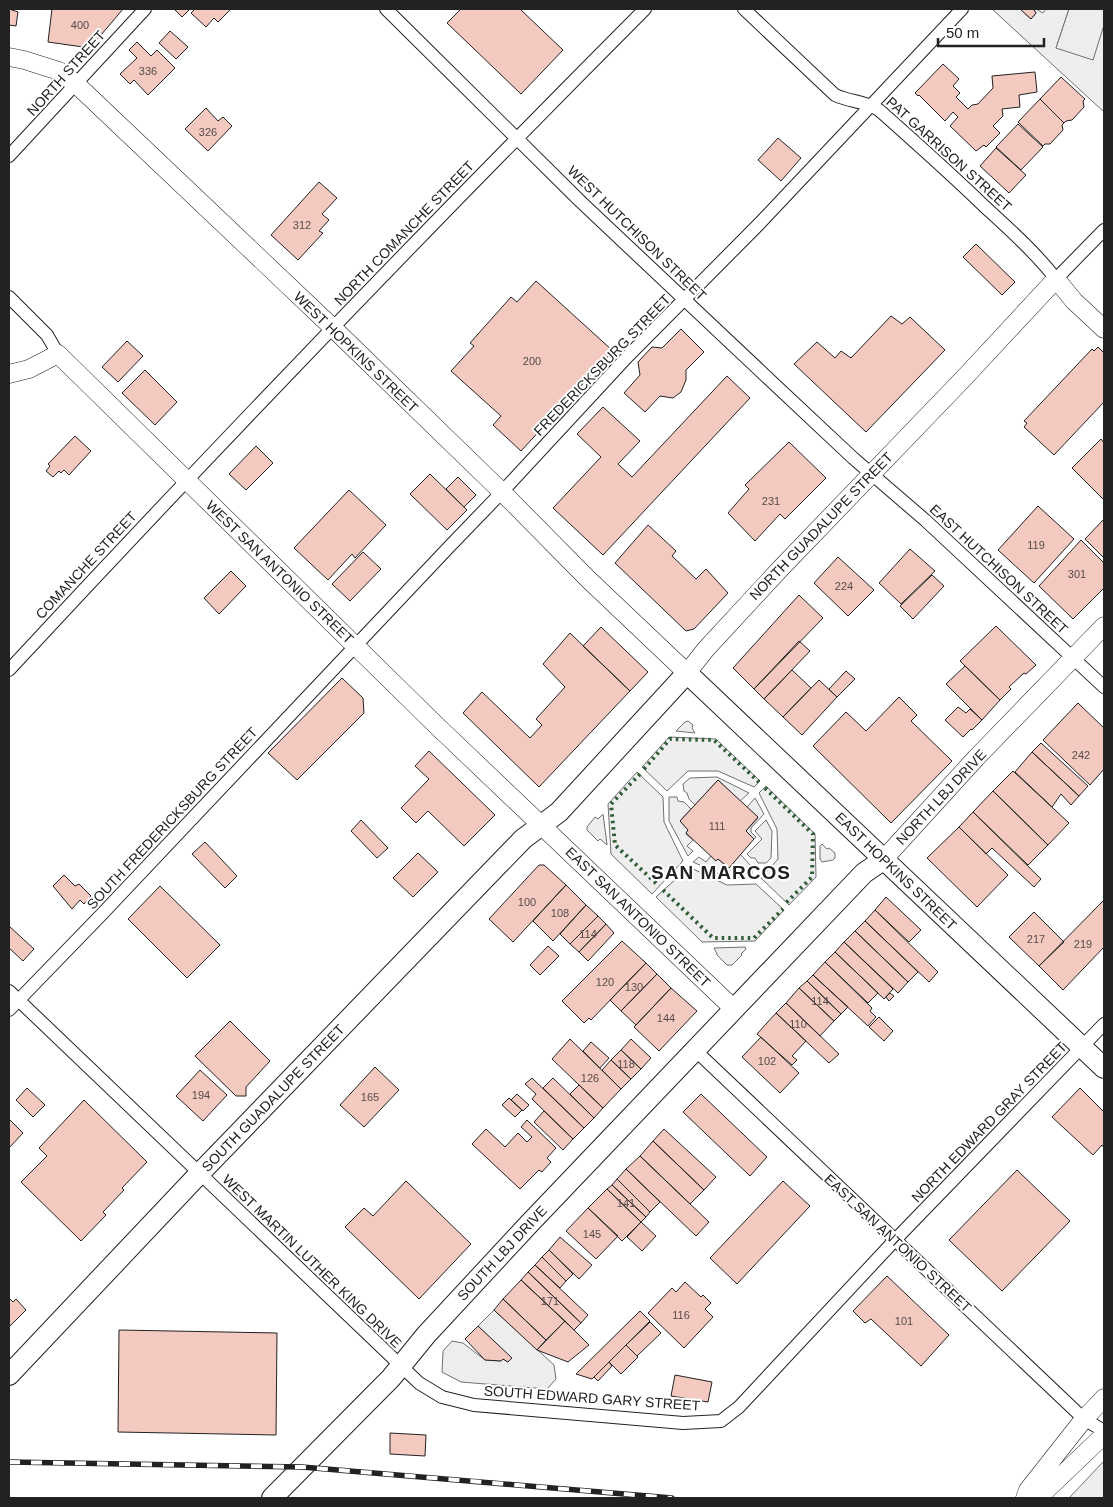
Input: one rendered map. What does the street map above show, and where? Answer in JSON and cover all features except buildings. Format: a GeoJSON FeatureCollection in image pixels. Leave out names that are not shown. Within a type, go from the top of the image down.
{"type":"FeatureCollection","features":[{"type":"Feature","properties":{"kind":"main road","name":"WEST HOPKINS STREET"},"geometry":{"type":"LineString","coordinates":[[9,57],[60,71],[76,84],[333,328],[502,492],[588,579],[687,673]]}},
{"type":"Feature","properties":{"kind":"main road"},"geometry":{"type":"LineString","coordinates":[[1056,279],[1074,301],[1104,329]]}},
{"type":"Feature","properties":{"kind":"main road","name":"NORTH GUADALUPE STREET"},"geometry":{"type":"LineString","coordinates":[[541,825],[559,812],[687,673],[706,649],[775,573],[872,474],[1056,279]]}},
{"type":"Feature","properties":{"kind":"main road"},"geometry":{"type":"LineString","coordinates":[[9,374],[29,369],[58,354]]}},
{"type":"Feature","properties":{"kind":"main road","name":"WEST SAN ANTONIO STREET"},"geometry":{"type":"LineString","coordinates":[[58,354],[355,646],[541,825]]}},
{"type":"Feature","properties":{"kind":"main road","name":"NORTH LBJ DRIVE"},"geometry":{"type":"LineString","coordinates":[[734,1008],[864,873],[883,860],[976,758],[1104,626]]}},
{"type":"Feature","properties":{"kind":"main road","name":"EAST HOPKINS STREET"},"geometry":{"type":"LineString","coordinates":[[687,673],[1104,1068]]}},
{"type":"Feature","properties":{"kind":"main road","name":"EAST SAN ANTONIO STREET"},"geometry":{"type":"LineString","coordinates":[[541,825],[734,1008]]}},
{"type":"Feature","properties":{"kind":"main road","name":"SOUTH GUADALUPE STREET"},"geometry":{"type":"LineString","coordinates":[[9,1375],[200,1173],[523,839],[541,825]]}},
{"type":"Feature","properties":{"kind":"main road","name":"SOUTH LBJ DRIVE"},"geometry":{"type":"LineString","coordinates":[[272,1498],[391,1378],[426,1334],[734,1008]]}},
{"type":"Feature","properties":{"kind":"main road"},"geometry":{"type":"LineString","coordinates":[[1025,1498],[1028,1490],[1084,1419],[1104,1398]]}},
{"type":"Feature","properties":{"kind":"main road"},"geometry":{"type":"LineString","coordinates":[[1038,1498],[1104,1433]]}},
{"type":"Feature","properties":{"kind":"street","name":"NORTH STREET"},"geometry":{"type":"LineString","coordinates":[[9,156],[145,9]]}},
{"type":"Feature","properties":{"kind":"street","name":"WEST HUTCHISON STREET"},"geometry":{"type":"LineString","coordinates":[[386,9],[581,202],[820,428],[872,474]]}},
{"type":"Feature","properties":{"kind":"street","name":"NORTH COMANCHE STREET"},"geometry":{"type":"LineString","coordinates":[[186,480],[517,138],[645,9]]}},
{"type":"Feature","properties":{"kind":"street","name":"PAT GARRISON STREET"},"geometry":{"type":"LineString","coordinates":[[744,9],[835,95],[846,100],[870,104],[938,162],[1010,229],[1040,259],[1056,279]]}},
{"type":"Feature","properties":{"kind":"street","name":"FREDERICKSBURG STREET"},"geometry":{"type":"LineString","coordinates":[[355,646],[628,356],[760,223],[870,104],[962,9]]}},
{"type":"Feature","properties":{"kind":"street","name":"NORTH GUADALUPE STREET"},"geometry":{"type":"LineString","coordinates":[[1056,279],[1104,230]]}},
{"type":"Feature","properties":{"kind":"street"},"geometry":{"type":"LineString","coordinates":[[9,297],[47,335],[58,354]]}},
{"type":"Feature","properties":{"kind":"street","name":"EAST HUTCHISON STREET"},"geometry":{"type":"LineString","coordinates":[[872,474],[925,520],[1104,687]]}},
{"type":"Feature","properties":{"kind":"street","name":"COMANCHE STREET"},"geometry":{"type":"LineString","coordinates":[[9,670],[186,480]]}},
{"type":"Feature","properties":{"kind":"street","name":"SOUTH FREDERICKSBURG STREET"},"geometry":{"type":"LineString","coordinates":[[9,1010],[355,646]]}},
{"type":"Feature","properties":{"kind":"street","name":"WEST MARTIN LUTHER KING DRIVE"},"geometry":{"type":"LineString","coordinates":[[9,990],[400,1366]]}},
{"type":"Feature","properties":{"kind":"street","name":"NORTH EDWARD GRAY STREET"},"geometry":{"type":"LineString","coordinates":[[895,1240],[1104,1024]]}},
{"type":"Feature","properties":{"kind":"street","name":"EAST SAN ANTONIO STREET"},"geometry":{"type":"LineString","coordinates":[[695,1050],[1084,1419],[1104,1433]]}},
{"type":"Feature","properties":{"kind":"street","name":"SOUTH EDWARD GARY STREET"},"geometry":{"type":"LineString","coordinates":[[400,1366],[419,1383],[442,1396],[474,1405],[683,1423],[721,1421],[739,1407],[895,1240]]}},
{"type":"Feature","properties":{"kind":"shaded area"},"geometry":{"type":"Polygon","coordinates":[[[992,9],[1020,9],[1031,19],[1036,13],[1034,10],[1036,9],[1043,13],[1046,9],[1069,9],[1056,48],[1104,24],[1104,112],[992,9]]]}},
{"type":"Feature","properties":{"kind":"shaded area"},"geometry":{"type":"Polygon","coordinates":[[[1069,9],[1104,9],[1104,25],[1093,60],[1056,48],[1069,9]]]}},
{"type":"Feature","properties":{"kind":"shaded area"},"geometry":{"type":"Polygon","coordinates":[[[688,721],[693,725],[692,728],[695,733],[676,731],[685,722],[688,721]]]}},
{"type":"Feature","properties":{"kind":"shaded area"},"geometry":{"type":"Polygon","coordinates":[[[669,737],[716,739],[760,781],[754,787],[718,771],[688,771],[667,791],[642,767],[669,737]]]}},
{"type":"Feature","properties":{"kind":"shaded area"},"geometry":{"type":"Polygon","coordinates":[[[637,772],[663,797],[664,822],[683,861],[652,894],[611,854],[608,804],[637,772]]]}},
{"type":"Feature","properties":{"kind":"shaded area"},"geometry":{"type":"Polygon","coordinates":[[[717,777],[749,793],[740,801],[718,780],[695,805],[684,791],[683,784],[690,778],[717,777]]]}},
{"type":"Feature","properties":{"kind":"shaded area"},"geometry":{"type":"Polygon","coordinates":[[[766,786],[815,834],[816,877],[789,905],[761,878],[778,859],[777,829],[759,793],[766,786]]]}},
{"type":"Feature","properties":{"kind":"shaded area"},"geometry":{"type":"Polygon","coordinates":[[[669,797],[677,797],[678,801],[684,802],[691,809],[680,821],[688,830],[686,834],[693,840],[687,846],[693,851],[688,856],[669,821],[669,797]]]}},
{"type":"Feature","properties":{"kind":"shaded area"},"geometry":{"type":"Polygon","coordinates":[[[755,798],[764,814],[751,828],[751,832],[756,837],[754,839],[746,831],[758,818],[747,807],[755,798]]]}},
{"type":"Feature","properties":{"kind":"shaded area"},"geometry":{"type":"Polygon","coordinates":[[[603,814],[607,845],[600,839],[598,841],[587,830],[587,827],[595,817],[598,819],[603,814]]]}},
{"type":"Feature","properties":{"kind":"shaded area"},"geometry":{"type":"Polygon","coordinates":[[[766,820],[772,831],[771,858],[766,863],[758,863],[755,858],[751,858],[747,854],[762,839],[755,831],[766,820]]]}},
{"type":"Feature","properties":{"kind":"shaded area"},"geometry":{"type":"Polygon","coordinates":[[[822,844],[835,853],[833,860],[822,862],[820,859],[820,846],[822,844]]]}},
{"type":"Feature","properties":{"kind":"shaded area"},"geometry":{"type":"Polygon","coordinates":[[[740,854],[752,867],[752,877],[728,878],[693,862],[699,857],[706,862],[711,856],[729,868],[740,854]]]}},
{"type":"Feature","properties":{"kind":"shaded area"},"geometry":{"type":"Polygon","coordinates":[[[689,867],[727,885],[756,884],[784,910],[755,941],[702,942],[656,897],[689,867]]]}},
{"type":"Feature","properties":{"kind":"shaded area"},"geometry":{"type":"Polygon","coordinates":[[[745,947],[746,949],[742,955],[732,965],[727,965],[717,955],[714,948],[745,947]]]}},
{"type":"Feature","properties":{"kind":"shaded area"},"geometry":{"type":"Polygon","coordinates":[[[494,1310],[554,1365],[556,1379],[547,1389],[461,1382],[442,1372],[443,1351],[452,1341],[463,1343],[485,1360],[501,1361],[503,1359],[508,1362],[511,1358],[478,1326],[494,1310]]]}},
{"type":"Feature","properties":{"kind":"shaded area"},"geometry":{"type":"Polygon","coordinates":[[[1104,1461],[1104,1498],[1069,1498],[1104,1461]]]}},
{"type":"Feature","properties":{"kind":"railway"},"geometry":{"type":"LineString","coordinates":[[9,1462],[302,1467],[672,1498]]}},
{"type":"Feature","properties":{"kind":"hedge"},"geometry":{"type":"LineString","coordinates":[[644,769],[670,739],[714,740],[759,782]]}},
{"type":"Feature","properties":{"kind":"hedge"},"geometry":{"type":"LineString","coordinates":[[640,774],[611,804],[615,845],[659,886]]}},
{"type":"Feature","properties":{"kind":"hedge"},"geometry":{"type":"LineString","coordinates":[[765,788],[813,834],[812,877],[786,903]]}},
{"type":"Feature","properties":{"kind":"hedge"},"geometry":{"type":"LineString","coordinates":[[663,890],[713,938],[754,938],[783,909]]}},
{"type":"Feature","properties":{"kind":"district","name":"SAN MARCOS"},"geometry":{"type":"Point","coordinates":[721,872]}}]}
